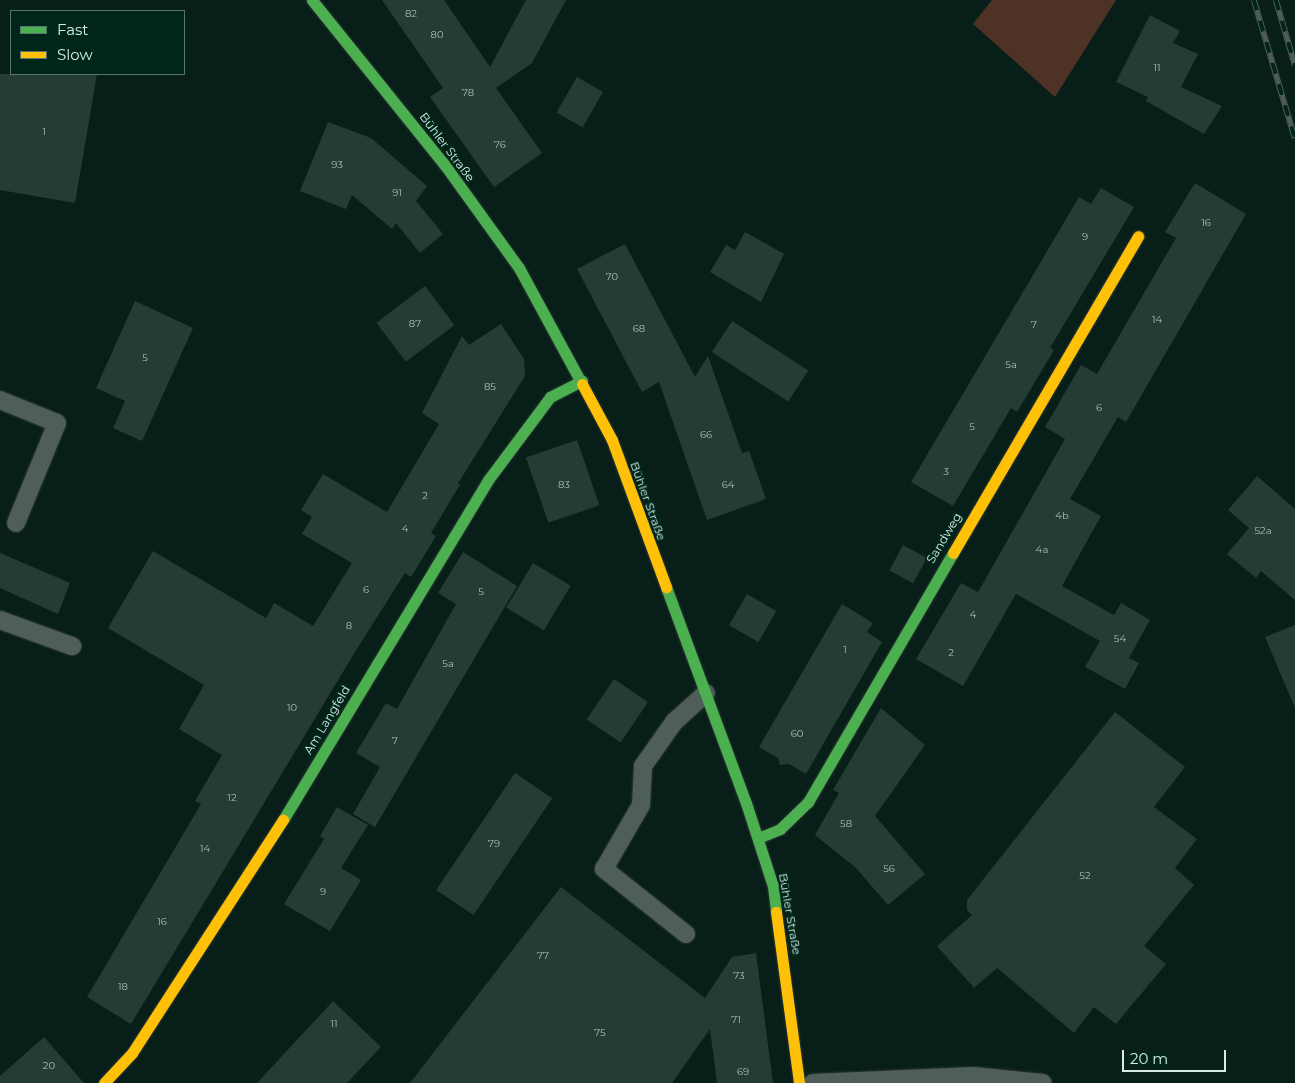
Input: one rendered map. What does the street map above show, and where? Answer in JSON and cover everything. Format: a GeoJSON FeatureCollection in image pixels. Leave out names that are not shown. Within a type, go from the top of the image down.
{"type":"FeatureCollection","features":[{"type":"Feature","properties":{"kind":"street","name":"Bühler Straße"},"geometry":{"type":"LineString","coordinates":[[312,0],[444,164],[519,268],[582,381],[612,440],[706,693],[758,838],[773,886],[799,1083]]}},
{"type":"Feature","properties":{"kind":"street","name":"Sandweg"},"geometry":{"type":"LineString","coordinates":[[758,838],[780,828],[808,802],[1138,236]]}},
{"type":"Feature","properties":{"kind":"street","name":"Am Langfeld"},"geometry":{"type":"LineString","coordinates":[[104,1083],[132,1053],[284,818],[488,480],[550,397],[582,381]]}},
{"type":"Feature","properties":{"kind":"lane"},"geometry":{"type":"LineString","coordinates":[[0,400],[57,423],[16,523]]}},
{"type":"Feature","properties":{"kind":"lane"},"geometry":{"type":"LineString","coordinates":[[0,620],[72,646]]}},
{"type":"Feature","properties":{"kind":"lane"},"geometry":{"type":"LineString","coordinates":[[686,934],[604,869],[641,805],[643,766],[674,722],[706,693]]}},
{"type":"Feature","properties":{"kind":"lane"},"geometry":{"type":"LineString","coordinates":[[813,1083],[973,1076],[1043,1083]]}},
{"type":"Feature","properties":{"kind":"shaded area"},"geometry":{"type":"Polygon","coordinates":[[[992,0],[1116,0],[1055,97],[973,24],[992,0]]]}},
{"type":"Feature","properties":{"kind":"building"},"geometry":{"type":"Polygon","coordinates":[[[382,0],[444,0],[490,67],[526,0],[566,0],[532,63],[496,88],[542,153],[494,187],[430,97],[443,88],[382,0]]]}},
{"type":"Feature","properties":{"kind":"building"},"geometry":{"type":"Polygon","coordinates":[[[1150,15],[1180,31],[1173,43],[1198,54],[1181,87],[1222,106],[1204,134],[1146,101],[1148,97],[1116,82],[1150,15]]]}},
{"type":"Feature","properties":{"kind":"building"},"geometry":{"type":"Polygon","coordinates":[[[0,74],[97,75],[75,203],[0,190],[0,74]]]}},
{"type":"Feature","properties":{"kind":"building"},"geometry":{"type":"Polygon","coordinates":[[[577,77],[603,92],[582,128],[556,113],[577,77]]]}},
{"type":"Feature","properties":{"kind":"building"},"geometry":{"type":"Polygon","coordinates":[[[328,122],[371,138],[427,186],[416,201],[443,234],[420,253],[396,223],[392,229],[352,195],[346,209],[300,191],[328,122]]]}},
{"type":"Feature","properties":{"kind":"building"},"geometry":{"type":"Polygon","coordinates":[[[1195,183],[1246,214],[1126,422],[1118,417],[1070,499],[1101,516],[1062,586],[1114,615],[1121,603],[1150,620],[1129,658],[1139,663],[1125,689],[1085,667],[1100,641],[1016,594],[963,686],[916,659],[961,583],[978,592],[1065,439],[1045,427],[1081,365],[1097,374],[1176,238],[1165,232],[1195,183]]]}},
{"type":"Feature","properties":{"kind":"building"},"geometry":{"type":"Polygon","coordinates":[[[1101,188],[1134,207],[1050,348],[1054,350],[1017,412],[1011,408],[953,506],[911,482],[1079,197],[1091,204],[1101,188]]]}},
{"type":"Feature","properties":{"kind":"building"},"geometry":{"type":"Polygon","coordinates":[[[745,232],[784,254],[761,302],[710,272],[726,245],[735,250],[745,232]]]}},
{"type":"Feature","properties":{"kind":"building"},"geometry":{"type":"Polygon","coordinates":[[[625,244],[695,377],[708,356],[742,453],[749,451],[766,499],[707,520],[659,382],[642,392],[577,269],[625,244]]]}},
{"type":"Feature","properties":{"kind":"building"},"geometry":{"type":"Polygon","coordinates":[[[425,286],[454,325],[406,362],[376,323],[425,286]]]}},
{"type":"Feature","properties":{"kind":"building"},"geometry":{"type":"Polygon","coordinates":[[[135,301],[193,328],[142,441],[113,428],[125,401],[96,388],[135,301]]]}},
{"type":"Feature","properties":{"kind":"building"},"geometry":{"type":"Polygon","coordinates":[[[732,321],[808,371],[788,402],[712,352],[732,321]]]}},
{"type":"Feature","properties":{"kind":"building"},"geometry":{"type":"Polygon","coordinates":[[[501,324],[524,359],[525,376],[457,485],[461,483],[431,533],[436,536],[411,577],[405,573],[355,652],[131,1024],[87,997],[201,804],[195,801],[222,755],[179,729],[204,685],[108,628],[153,551],[266,618],[274,603],[313,626],[352,563],[302,534],[312,517],[301,510],[323,474],[387,512],[439,424],[422,413],[462,336],[469,345],[501,324]]]}},
{"type":"Feature","properties":{"kind":"building"},"geometry":{"type":"Polygon","coordinates":[[[577,440],[599,505],[548,523],[526,458],[577,440]]]}},
{"type":"Feature","properties":{"kind":"building"},"geometry":{"type":"Polygon","coordinates":[[[1257,476],[1295,509],[1295,600],[1261,571],[1256,578],[1227,554],[1249,528],[1228,510],[1257,476]]]}},
{"type":"Feature","properties":{"kind":"building"},"geometry":{"type":"Polygon","coordinates":[[[903,545],[927,558],[913,583],[889,571],[903,545]]]}},
{"type":"Feature","properties":{"kind":"building"},"geometry":{"type":"Polygon","coordinates":[[[463,552],[517,586],[375,827],[353,814],[380,767],[356,753],[386,703],[397,709],[456,604],[438,593],[463,552]]]}},
{"type":"Feature","properties":{"kind":"building"},"geometry":{"type":"Polygon","coordinates":[[[0,553],[70,583],[58,614],[0,588],[0,553]]]}},
{"type":"Feature","properties":{"kind":"building"},"geometry":{"type":"Polygon","coordinates":[[[533,563],[571,586],[544,630],[506,608],[533,563]]]}},
{"type":"Feature","properties":{"kind":"building"},"geometry":{"type":"Polygon","coordinates":[[[747,594],[776,611],[758,642],[729,625],[747,594]]]}},
{"type":"Feature","properties":{"kind":"building"},"geometry":{"type":"Polygon","coordinates":[[[842,604],[873,623],[867,632],[882,642],[806,774],[789,764],[780,765],[778,758],[759,747],[842,604]]]}},
{"type":"Feature","properties":{"kind":"building"},"geometry":{"type":"Polygon","coordinates":[[[1295,625],[1295,708],[1265,637],[1295,625]]]}},
{"type":"Feature","properties":{"kind":"building"},"geometry":{"type":"Polygon","coordinates":[[[614,679],[648,702],[621,743],[587,720],[614,679]]]}},
{"type":"Feature","properties":{"kind":"building"},"geometry":{"type":"Polygon","coordinates":[[[881,708],[925,745],[875,816],[925,874],[888,905],[856,868],[815,835],[839,793],[833,790],[881,708]]]}},
{"type":"Feature","properties":{"kind":"building"},"geometry":{"type":"Polygon","coordinates":[[[1115,712],[1185,767],[1154,807],[1197,839],[1175,868],[1194,885],[1144,946],[1166,964],[1116,1024],[1094,1007],[1074,1033],[997,968],[974,988],[937,946],[972,915],[967,910],[967,900],[1115,712]]]}},
{"type":"Feature","properties":{"kind":"building"},"geometry":{"type":"Polygon","coordinates":[[[515,773],[552,798],[473,915],[436,890],[515,773]]]}},
{"type":"Feature","properties":{"kind":"building"},"geometry":{"type":"Polygon","coordinates":[[[337,807],[368,825],[341,868],[361,880],[330,931],[284,904],[324,839],[320,836],[337,807]]]}},
{"type":"Feature","properties":{"kind":"building"},"geometry":{"type":"Polygon","coordinates":[[[561,887],[705,998],[732,957],[756,953],[773,1083],[717,1083],[710,1029],[672,1083],[410,1083],[561,887]]]}},
{"type":"Feature","properties":{"kind":"building"},"geometry":{"type":"Polygon","coordinates":[[[333,1001],[381,1047],[347,1083],[257,1083],[333,1001]]]}},
{"type":"Feature","properties":{"kind":"building"},"geometry":{"type":"Polygon","coordinates":[[[44,1037],[84,1083],[0,1083],[0,1076],[44,1037]]]}},
{"type":"Feature","properties":{"kind":"railway"},"geometry":{"type":"LineString","coordinates":[[1254,0],[1295,138]]}},
{"type":"Feature","properties":{"kind":"railway"},"geometry":{"type":"LineString","coordinates":[[1276,0],[1295,65]]}},
{"type":"Feature","properties":{"kind":"traffic: fast"},"geometry":{"type":"LineString","coordinates":[[312,0],[444,164],[519,268],[582,384]]}},
{"type":"Feature","properties":{"kind":"traffic: fast"},"geometry":{"type":"LineString","coordinates":[[283,820],[488,480],[550,397],[582,381]]}},
{"type":"Feature","properties":{"kind":"traffic: fast"},"geometry":{"type":"LineString","coordinates":[[758,838],[780,829],[808,802],[953,553]]}},
{"type":"Feature","properties":{"kind":"traffic: fast"},"geometry":{"type":"LineString","coordinates":[[666,587],[746,803],[773,886],[776,912]]}},
{"type":"Feature","properties":{"kind":"traffic: slow"},"geometry":{"type":"LineString","coordinates":[[953,553],[1138,236]]}},
{"type":"Feature","properties":{"kind":"traffic: slow"},"geometry":{"type":"LineString","coordinates":[[582,384],[612,440],[666,587]]}},
{"type":"Feature","properties":{"kind":"traffic: slow"},"geometry":{"type":"LineString","coordinates":[[104,1083],[132,1053],[283,820]]}},
{"type":"Feature","properties":{"kind":"traffic: slow"},"geometry":{"type":"LineString","coordinates":[[776,912],[799,1083]]}}]}
